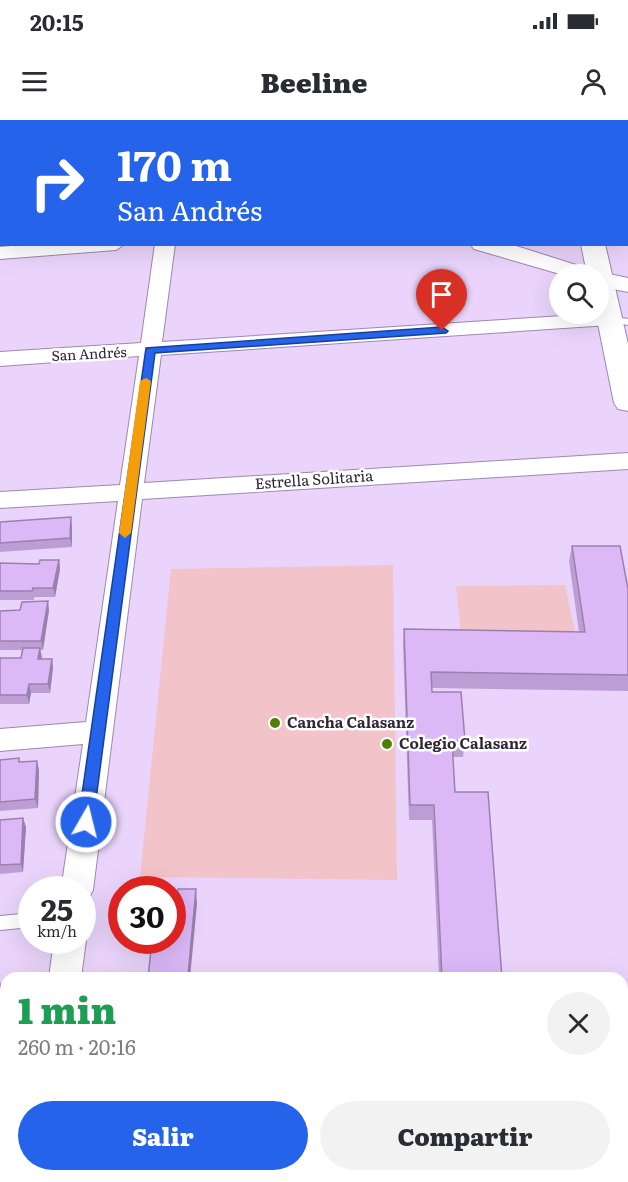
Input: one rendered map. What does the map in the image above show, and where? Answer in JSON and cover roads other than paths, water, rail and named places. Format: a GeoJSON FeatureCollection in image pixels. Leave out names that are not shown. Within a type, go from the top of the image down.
{"type":"FeatureCollection","features":[{"type":"Feature","properties":{"kind":"street"},"geometry":{"type":"LineString","coordinates":[[0,253],[90,246]]}},
{"type":"Feature","properties":{"kind":"street"},"geometry":{"type":"LineString","coordinates":[[79,876],[165,246]]}},
{"type":"Feature","properties":{"kind":"street"},"geometry":{"type":"LineString","coordinates":[[489,246],[550,264]]}},
{"type":"Feature","properties":{"kind":"street"},"geometry":{"type":"LineString","coordinates":[[593,246],[594,264]]}},
{"type":"Feature","properties":{"kind":"street"},"geometry":{"type":"LineString","coordinates":[[609,280],[628,285]]}},
{"type":"Feature","properties":{"kind":"street"},"geometry":{"type":"LineString","coordinates":[[609,303],[619,321],[628,403]]}},
{"type":"Feature","properties":{"kind":"street","name":"San Andrés"},"geometry":{"type":"LineString","coordinates":[[0,359],[619,321]]}},
{"type":"Feature","properties":{"kind":"street","name":"Estrella Solitaria"},"geometry":{"type":"LineString","coordinates":[[0,500],[628,461]]}},
{"type":"Feature","properties":{"kind":"street"},"geometry":{"type":"LineString","coordinates":[[0,740],[98,732]]}},
{"type":"Feature","properties":{"kind":"street"},"geometry":{"type":"LineString","coordinates":[[66,972],[68,954]]}},
{"type":"Feature","properties":{"kind":"lane"},"geometry":{"type":"LineString","coordinates":[[0,923],[18,921]]}},
{"type":"Feature","properties":{"kind":"place","name":"Cancha Calasanz"},"geometry":{"type":"Point","coordinates":[275,723]}},
{"type":"Feature","properties":{"kind":"place","name":"Colegio Calasanz"},"geometry":{"type":"Point","coordinates":[387,744]}}]}
